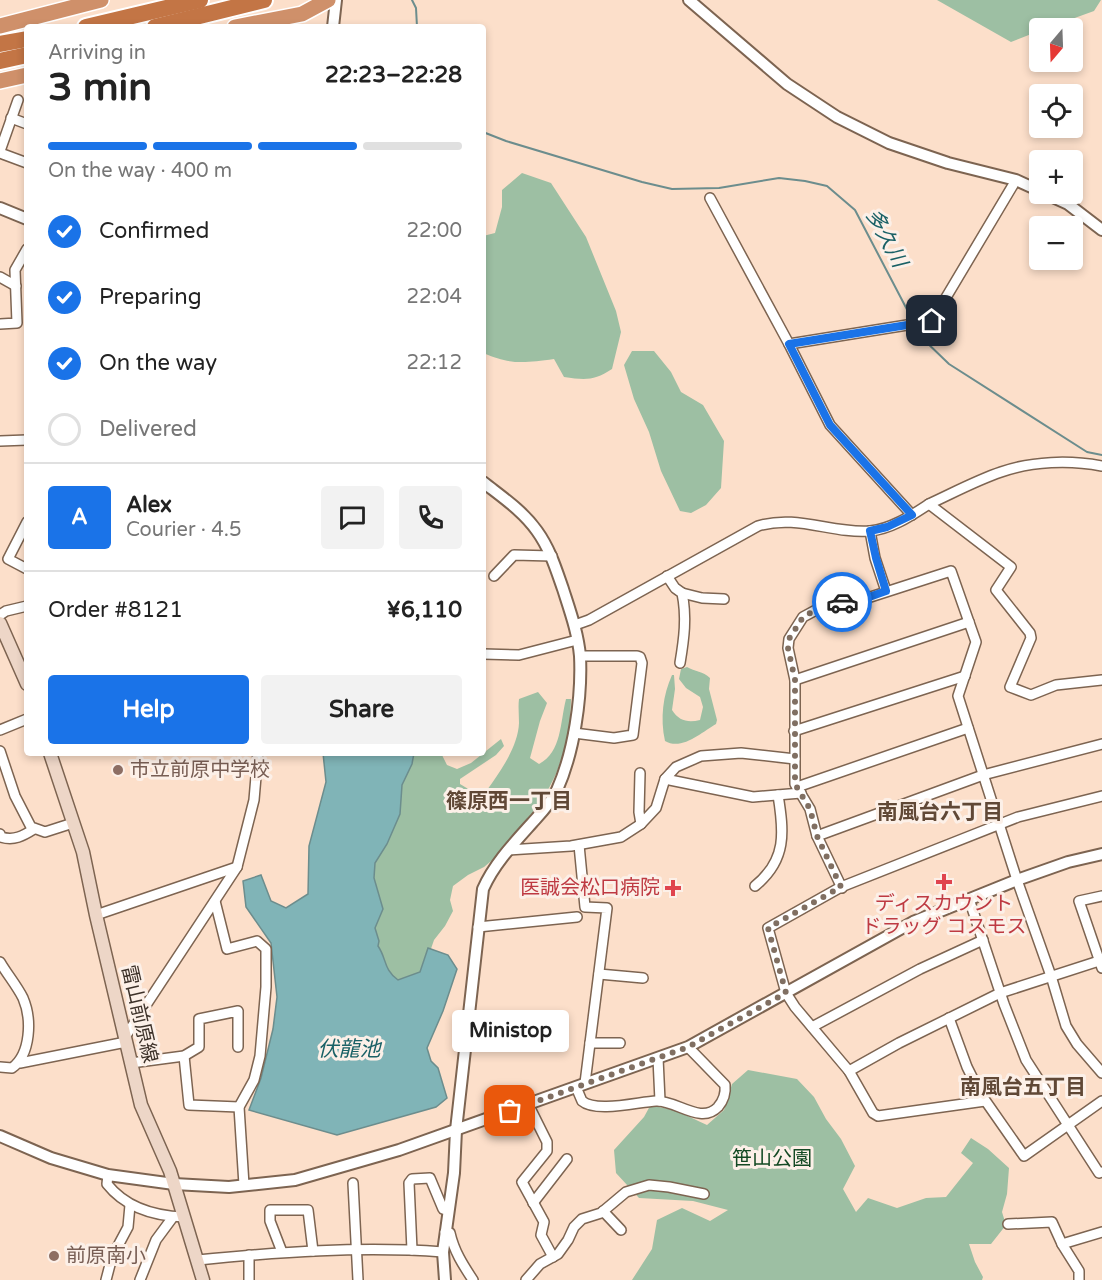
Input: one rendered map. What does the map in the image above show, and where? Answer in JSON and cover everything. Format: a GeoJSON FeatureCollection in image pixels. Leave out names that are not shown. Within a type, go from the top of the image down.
{"type":"FeatureCollection","features":[{"type":"Feature","properties":{"kind":"highway"},"geometry":{"type":"LineString","coordinates":[[0,26],[101,0]]}},
{"type":"Feature","properties":{"kind":"highway"},"geometry":{"type":"LineString","coordinates":[[99,24],[200,0]]}},
{"type":"Feature","properties":{"kind":"highway"},"geometry":{"type":"LineString","coordinates":[[167,24],[264,0]]}},
{"type":"Feature","properties":{"kind":"highway"},"geometry":{"type":"LineString","coordinates":[[250,24],[302,14],[328,0]]}},
{"type":"Feature","properties":{"kind":"highway"},"geometry":{"type":"LineString","coordinates":[[0,44],[24,40]]}},
{"type":"Feature","properties":{"kind":"highway"},"geometry":{"type":"LineString","coordinates":[[0,61],[24,56]]}},
{"type":"Feature","properties":{"kind":"highway"},"geometry":{"type":"LineString","coordinates":[[0,81],[24,76]]}},
{"type":"Feature","properties":{"kind":"main road"},"geometry":{"type":"LineString","coordinates":[[0,623],[24,677]]}},
{"type":"Feature","properties":{"kind":"main road","name":"雷山前原線"},"geometry":{"type":"LineString","coordinates":[[51,756],[83,852],[141,1105],[174,1184],[178,1217],[198,1260],[203,1280]]}},
{"type":"Feature","properties":{"kind":"street"},"geometry":{"type":"LineString","coordinates":[[333,24],[336,0]]}},
{"type":"Feature","properties":{"kind":"street"},"geometry":{"type":"LineString","coordinates":[[689,0],[787,84],[837,117],[889,143],[948,163],[1016,180],[1029,186]]}},
{"type":"Feature","properties":{"kind":"street"},"geometry":{"type":"LineString","coordinates":[[18,100],[2,138],[0,152],[24,162]]}},
{"type":"Feature","properties":{"kind":"street"},"geometry":{"type":"LineString","coordinates":[[11,118],[24,123]]}},
{"type":"Feature","properties":{"kind":"street"},"geometry":{"type":"LineString","coordinates":[[789,344],[932,321],[1016,180]]}},
{"type":"Feature","properties":{"kind":"street"},"geometry":{"type":"LineString","coordinates":[[710,198],[830,425],[912,515]]}},
{"type":"Feature","properties":{"kind":"street"},"geometry":{"type":"LineString","coordinates":[[1068,204],[1102,230]]}},
{"type":"Feature","properties":{"kind":"street"},"geometry":{"type":"LineString","coordinates":[[0,208],[24,218]]}},
{"type":"Feature","properties":{"kind":"street"},"geometry":{"type":"LineString","coordinates":[[0,324],[17,323],[15,270],[24,254]]}},
{"type":"Feature","properties":{"kind":"street"},"geometry":{"type":"LineString","coordinates":[[0,277],[16,286]]}},
{"type":"Feature","properties":{"kind":"street"},"geometry":{"type":"LineString","coordinates":[[0,441],[24,440]]}},
{"type":"Feature","properties":{"kind":"street"},"geometry":{"type":"LineString","coordinates":[[575,625],[589,620],[758,526],[771,522],[793,522],[870,531],[887,527],[929,504],[1002,472],[1033,465],[1087,463],[1102,466]]}},
{"type":"Feature","properties":{"kind":"street"},"geometry":{"type":"LineString","coordinates":[[445,1280],[443,1252],[454,1173],[456,1130],[483,889],[508,850],[549,804],[556,791],[572,749],[580,656],[575,625],[552,556],[536,530],[515,508],[486,484]]}},
{"type":"Feature","properties":{"kind":"street"},"geometry":{"type":"LineString","coordinates":[[929,504],[1011,567],[996,590],[1030,633],[1031,638],[1010,687],[1031,695],[1056,686],[1102,680]]}},
{"type":"Feature","properties":{"kind":"street"},"geometry":{"type":"LineString","coordinates":[[24,528],[8,559],[24,567]]}},
{"type":"Feature","properties":{"kind":"street"},"geometry":{"type":"LineString","coordinates":[[870,531],[886,591]]}},
{"type":"Feature","properties":{"kind":"street"},"geometry":{"type":"LineString","coordinates":[[494,576],[514,555],[552,556]]}},
{"type":"Feature","properties":{"kind":"street"},"geometry":{"type":"LineString","coordinates":[[842,887],[817,836],[810,809],[795,784],[795,680],[788,648],[789,639],[803,617],[829,603],[855,602],[951,571],[976,642],[958,696],[1066,1026],[1077,1044],[1102,1073]]}},
{"type":"Feature","properties":{"kind":"street"},"geometry":{"type":"LineString","coordinates":[[667,576],[675,588],[682,593],[702,598],[724,599]]}},
{"type":"Feature","properties":{"kind":"street"},"geometry":{"type":"LineString","coordinates":[[681,663],[686,617],[682,593]]}},
{"type":"Feature","properties":{"kind":"street"},"geometry":{"type":"LineString","coordinates":[[0,615],[6,611],[24,607]]}},
{"type":"Feature","properties":{"kind":"street"},"geometry":{"type":"LineString","coordinates":[[795,680],[969,622]]}},
{"type":"Feature","properties":{"kind":"street"},"geometry":{"type":"LineString","coordinates":[[486,654],[519,655],[577,639]]}},
{"type":"Feature","properties":{"kind":"street"},"geometry":{"type":"LineString","coordinates":[[574,733],[614,738],[633,735],[642,663],[642,659],[637,656],[580,656]]}},
{"type":"Feature","properties":{"kind":"street"},"geometry":{"type":"LineString","coordinates":[[794,730],[965,676]]}},
{"type":"Feature","properties":{"kind":"street"},"geometry":{"type":"LineString","coordinates":[[0,730],[24,720]]}},
{"type":"Feature","properties":{"kind":"street"},"geometry":{"type":"LineString","coordinates":[[665,779],[753,797],[778,795],[799,790],[968,728]]}},
{"type":"Feature","properties":{"kind":"street"},"geometry":{"type":"LineString","coordinates":[[817,836],[983,775],[1102,744]]}},
{"type":"Feature","properties":{"kind":"street"},"geometry":{"type":"LineString","coordinates":[[0,751],[15,796],[34,829],[45,832],[73,823]]}},
{"type":"Feature","properties":{"kind":"street"},"geometry":{"type":"LineString","coordinates":[[508,850],[579,845],[621,837],[641,824],[656,808],[665,779],[676,767],[701,756],[741,753],[795,759]]}},
{"type":"Feature","properties":{"kind":"street"},"geometry":{"type":"LineString","coordinates":[[0,1067],[12,1068],[20,1063],[125,1040],[237,867],[254,800],[258,756]]}},
{"type":"Feature","properties":{"kind":"street"},"geometry":{"type":"LineString","coordinates":[[640,773],[641,824]]}},
{"type":"Feature","properties":{"kind":"street"},"geometry":{"type":"LineString","coordinates":[[755,886],[770,873],[782,843],[782,818],[778,795]]}},
{"type":"Feature","properties":{"kind":"street"},"geometry":{"type":"LineString","coordinates":[[986,1101],[878,1116],[873,1113],[849,1071],[786,993],[768,928],[842,887],[999,824],[1102,796]]}},
{"type":"Feature","properties":{"kind":"street"},"geometry":{"type":"LineString","coordinates":[[0,837],[10,840],[34,829]]}},
{"type":"Feature","properties":{"kind":"street"},"geometry":{"type":"LineString","coordinates":[[579,845],[585,907],[607,908],[590,1042],[581,1085],[582,1101],[594,1107],[660,1101],[695,1112],[705,1113],[715,1110],[722,1102],[725,1085],[688,1047]]}},
{"type":"Feature","properties":{"kind":"street"},"geometry":{"type":"LineString","coordinates":[[0,1136],[51,1158],[108,1175],[174,1184],[228,1187],[295,1180],[399,1150],[688,1047],[913,922],[1017,880],[1068,862],[1102,854]]}},
{"type":"Feature","properties":{"kind":"street"},"geometry":{"type":"LineString","coordinates":[[96,915],[237,867]]}},
{"type":"Feature","properties":{"kind":"street"},"geometry":{"type":"LineString","coordinates":[[849,1071],[899,1042],[1000,993],[1101,963],[1079,901],[1102,896]]}},
{"type":"Feature","properties":{"kind":"street"},"geometry":{"type":"LineString","coordinates":[[969,899],[1000,993],[1026,1060],[1099,1173],[1102,1172]]}},
{"type":"Feature","properties":{"kind":"street"},"geometry":{"type":"LineString","coordinates":[[215,901],[227,949],[257,941],[266,949],[266,987],[260,1056],[254,1080],[239,1107],[244,1185]]}},
{"type":"Feature","properties":{"kind":"street"},"geometry":{"type":"LineString","coordinates":[[478,927],[577,917]]}},
{"type":"Feature","properties":{"kind":"street"},"geometry":{"type":"LineString","coordinates":[[812,1027],[920,969],[983,940]]}},
{"type":"Feature","properties":{"kind":"street"},"geometry":{"type":"LineString","coordinates":[[0,962],[23,999],[28,1022],[27,1044],[20,1063]]}},
{"type":"Feature","properties":{"kind":"street"},"geometry":{"type":"LineString","coordinates":[[598,974],[643,978]]}},
{"type":"Feature","properties":{"kind":"street"},"geometry":{"type":"LineString","coordinates":[[131,1062],[184,1056],[199,1047],[199,1019],[238,1011],[238,1047]]}},
{"type":"Feature","properties":{"kind":"street"},"geometry":{"type":"LineString","coordinates":[[949,1018],[967,1067],[986,1101],[1024,1156],[1102,1101]]}},
{"type":"Feature","properties":{"kind":"street"},"geometry":{"type":"LineString","coordinates":[[590,1042],[620,1043]]}},
{"type":"Feature","properties":{"kind":"street"},"geometry":{"type":"LineString","coordinates":[[184,1056],[189,1105],[239,1107]]}},
{"type":"Feature","properties":{"kind":"street"},"geometry":{"type":"LineString","coordinates":[[658,1058],[660,1101]]}},
{"type":"Feature","properties":{"kind":"street"},"geometry":{"type":"LineString","coordinates":[[528,1104],[547,1142],[548,1151],[522,1182],[544,1222],[541,1235],[553,1257]]}},
{"type":"Feature","properties":{"kind":"street"},"geometry":{"type":"LineString","coordinates":[[533,1203],[567,1159]]}},
{"type":"Feature","properties":{"kind":"street"},"geometry":{"type":"LineString","coordinates":[[108,1175],[107,1184],[116,1195],[130,1205],[178,1217],[156,1240],[140,1280]]}},
{"type":"Feature","properties":{"kind":"street"},"geometry":{"type":"LineString","coordinates":[[412,1250],[409,1183],[412,1179],[430,1178],[443,1209],[448,1210]]}},
{"type":"Feature","properties":{"kind":"street"},"geometry":{"type":"LineString","coordinates":[[352,1183],[358,1280]]}},
{"type":"Feature","properties":{"kind":"street"},"geometry":{"type":"LineString","coordinates":[[526,1280],[540,1264],[562,1249],[574,1227],[582,1219],[603,1211],[626,1192],[649,1185],[669,1186],[704,1194]]}},
{"type":"Feature","properties":{"kind":"street"},"geometry":{"type":"LineString","coordinates":[[106,1280],[112,1257],[128,1227],[130,1205]]}},
{"type":"Feature","properties":{"kind":"street"},"geometry":{"type":"LineString","coordinates":[[282,1252],[270,1221],[270,1210],[308,1210],[313,1251]]}},
{"type":"Feature","properties":{"kind":"street"},"geometry":{"type":"LineString","coordinates":[[603,1211],[621,1230]]}},
{"type":"Feature","properties":{"kind":"street"},"geometry":{"type":"LineString","coordinates":[[1008,1224],[1052,1222],[1078,1270],[1079,1280]]}},
{"type":"Feature","properties":{"kind":"street"},"geometry":{"type":"LineString","coordinates":[[445,1232],[450,1233],[457,1255],[473,1280]]}},
{"type":"Feature","properties":{"kind":"street"},"geometry":{"type":"LineString","coordinates":[[1062,1244],[1102,1232]]}},
{"type":"Feature","properties":{"kind":"street"},"geometry":{"type":"LineString","coordinates":[[198,1260],[282,1252],[412,1250],[443,1252]]}},
{"type":"Feature","properties":{"kind":"street"},"geometry":{"type":"LineString","coordinates":[[249,1255],[249,1280]]}},
{"type":"Feature","properties":{"kind":"green space"},"geometry":{"type":"Polygon","coordinates":[[[937,0],[1101,0],[1094,11],[1075,18],[1029,18],[1029,35],[1011,42],[937,0]]]}},
{"type":"Feature","properties":{"kind":"green space"},"geometry":{"type":"Polygon","coordinates":[[[522,173],[551,183],[586,237],[616,311],[621,332],[612,369],[600,376],[584,379],[564,377],[554,359],[518,362],[502,360],[486,354],[486,235],[495,233],[502,207],[502,190],[522,173]]]}},
{"type":"Feature","properties":{"kind":"green space"},"geometry":{"type":"Polygon","coordinates":[[[632,351],[654,351],[671,372],[681,392],[703,405],[724,441],[721,488],[706,505],[691,513],[680,511],[661,471],[649,432],[634,399],[624,365],[632,351]]]}},
{"type":"Feature","properties":{"kind":"green space"},"geometry":{"type":"Polygon","coordinates":[[[687,667],[710,678],[709,689],[717,720],[716,724],[692,739],[678,744],[671,743],[665,741],[663,715],[666,691],[672,675],[674,675],[675,689],[672,710],[675,714],[684,720],[700,720],[703,707],[700,697],[686,688],[679,679],[681,669],[687,667]]]}},
{"type":"Feature","properties":{"kind":"green space"},"geometry":{"type":"Polygon","coordinates":[[[538,692],[547,703],[530,758],[539,764],[547,759],[556,744],[566,699],[571,699],[570,727],[556,774],[543,800],[496,857],[453,886],[450,900],[453,911],[434,940],[423,972],[398,982],[387,977],[373,942],[370,864],[410,756],[442,756],[447,765],[457,769],[480,756],[486,756],[486,751],[501,739],[504,746],[496,755],[460,779],[460,784],[470,790],[487,790],[508,759],[515,741],[519,723],[519,699],[538,692]]]}},
{"type":"Feature","properties":{"kind":"green space","name":"笹山公園"},"geometry":{"type":"Polygon","coordinates":[[[748,1070],[797,1079],[814,1097],[855,1166],[843,1189],[856,1212],[868,1198],[897,1208],[926,1198],[946,1197],[973,1163],[961,1153],[971,1138],[988,1149],[1009,1168],[1007,1194],[1002,1212],[1006,1225],[991,1244],[969,1244],[983,1277],[982,1280],[632,1280],[652,1249],[657,1220],[682,1208],[710,1221],[728,1210],[693,1201],[639,1198],[616,1173],[614,1150],[644,1117],[650,1106],[672,1110],[707,1125],[724,1110],[732,1084],[748,1070]]]}},
{"type":"Feature","properties":{"kind":"water","name":"伏龍池"},"geometry":{"type":"Polygon","coordinates":[[[323,756],[413,756],[402,785],[400,814],[387,844],[375,863],[374,878],[383,909],[375,928],[379,941],[378,946],[387,968],[398,980],[420,972],[428,948],[448,955],[457,969],[443,1011],[427,1048],[431,1061],[438,1068],[447,1098],[436,1107],[337,1135],[249,1110],[261,1078],[273,1029],[277,997],[271,943],[246,907],[243,881],[261,875],[271,901],[286,908],[308,894],[309,846],[326,782],[323,756]]]}},
{"type":"Feature","properties":{"kind":"waterway","name":"多久川"},"geometry":{"type":"LineString","coordinates":[[412,0],[416,8],[417,24]]}},
{"type":"Feature","properties":{"kind":"waterway","name":"多久川"},"geometry":{"type":"LineString","coordinates":[[486,133],[642,182],[672,189],[719,188],[779,178],[827,186],[855,210],[913,321]]}},
{"type":"Feature","properties":{"kind":"waterway","name":"多久川"},"geometry":{"type":"LineString","coordinates":[[916,326],[921,337],[949,364],[1087,452],[1102,455]]}},
{"type":"Feature","properties":{"kind":"way so far"},"geometry":{"type":"LineString","coordinates":[[510,1111],[688,1047],[786,993],[768,928],[841,887],[817,836],[810,809],[795,784],[795,680],[788,648],[789,639],[803,617],[829,603],[842,602]]}},
{"type":"Feature","properties":{"kind":"place","name":"市立前原中学校"},"geometry":{"type":"Point","coordinates":[118,770]}},
{"type":"Feature","properties":{"kind":"place","name":"ディスカウント ドラッグ コスモス"},"geometry":{"type":"Point","coordinates":[944,882]}},
{"type":"Feature","properties":{"kind":"place","name":"医誠会松口病院"},"geometry":{"type":"Point","coordinates":[673,888]}},
{"type":"Feature","properties":{"kind":"place","name":"Ministop"},"geometry":{"type":"Point","coordinates":[510,1111]}},
{"type":"Feature","properties":{"kind":"place","name":"前原南小"},"geometry":{"type":"Point","coordinates":[54,1256]}},
{"type":"Feature","properties":{"kind":"district","name":"篠原西一丁目"},"geometry":{"type":"Point","coordinates":[509,801]}},
{"type":"Feature","properties":{"kind":"district","name":"南風台六丁目"},"geometry":{"type":"Point","coordinates":[940,812]}},
{"type":"Feature","properties":{"kind":"district","name":"南風台五丁目"},"geometry":{"type":"Point","coordinates":[1023,1087]}},
{"type":"Feature","properties":{"kind":"route"},"geometry":{"type":"LineString","coordinates":[[842,602],[855,602],[886,591],[870,531],[887,527],[912,515],[882,485],[830,425],[789,344],[932,321]]}}]}
